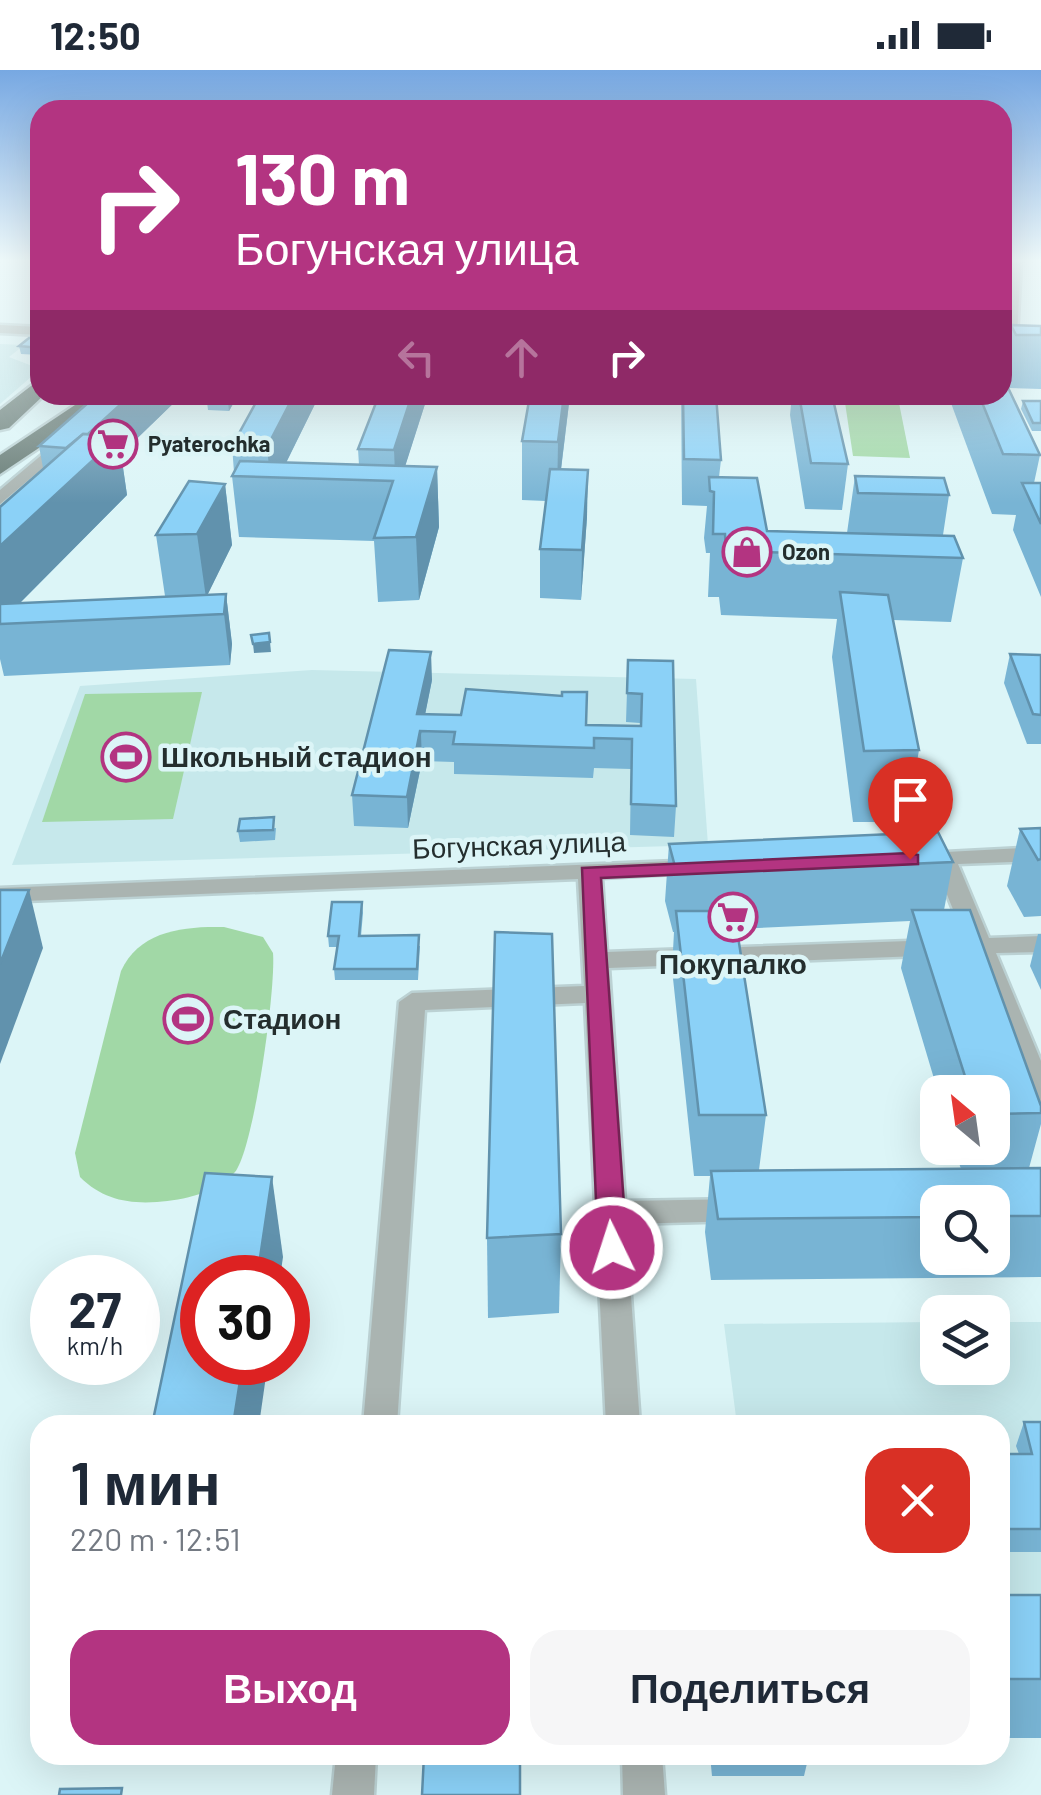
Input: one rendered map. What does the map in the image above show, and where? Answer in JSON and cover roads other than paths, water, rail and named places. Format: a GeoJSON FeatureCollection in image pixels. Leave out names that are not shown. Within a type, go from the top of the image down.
{"type":"FeatureCollection","features":[{"type":"Feature","properties":{"kind":"highway"},"geometry":{"type":"LineString","coordinates":[[0,424],[30,399]]}},
{"type":"Feature","properties":{"kind":"highway"},"geometry":{"type":"LineString","coordinates":[[0,466],[92,405]]}},
{"type":"Feature","properties":{"kind":"street"},"geometry":{"type":"LineString","coordinates":[[0,499],[88,423],[96,405]]}},
{"type":"Feature","properties":{"kind":"street"},"geometry":{"type":"LineString","coordinates":[[886,860],[1041,854]]}},
{"type":"Feature","properties":{"kind":"street"},"geometry":{"type":"LineString","coordinates":[[944,858],[1041,1094]]}},
{"type":"Feature","properties":{"kind":"street","name":"Богунская улица"},"geometry":{"type":"LineString","coordinates":[[0,895],[730,866]]}},
{"type":"Feature","properties":{"kind":"street"},"geometry":{"type":"LineString","coordinates":[[590,872],[622,1415]]}},
{"type":"Feature","properties":{"kind":"street"},"geometry":{"type":"LineString","coordinates":[[594,960],[1041,944]]}},
{"type":"Feature","properties":{"kind":"street"},"geometry":{"type":"LineString","coordinates":[[381,1415],[412,1002],[597,994]]}},
{"type":"Feature","properties":{"kind":"street"},"geometry":{"type":"LineString","coordinates":[[610,1213],[764,1210]]}},
{"type":"Feature","properties":{"kind":"street"},"geometry":{"type":"LineString","coordinates":[[353,1795],[355,1765]]}},
{"type":"Feature","properties":{"kind":"street"},"geometry":{"type":"LineString","coordinates":[[642,1765],[644,1795]]}},
{"type":"Feature","properties":{"kind":"place","name":"Pyaterochka"},"geometry":{"type":"Point","coordinates":[113,444]}},
{"type":"Feature","properties":{"kind":"place","name":"Ozon"},"geometry":{"type":"Point","coordinates":[747,552]}},
{"type":"Feature","properties":{"kind":"place","name":"Школьный стадион"},"geometry":{"type":"Point","coordinates":[126,757]}},
{"type":"Feature","properties":{"kind":"place","name":"Покупалко"},"geometry":{"type":"Point","coordinates":[733,917]}},
{"type":"Feature","properties":{"kind":"place","name":"Стадион"},"geometry":{"type":"Point","coordinates":[188,1019]}}]}
